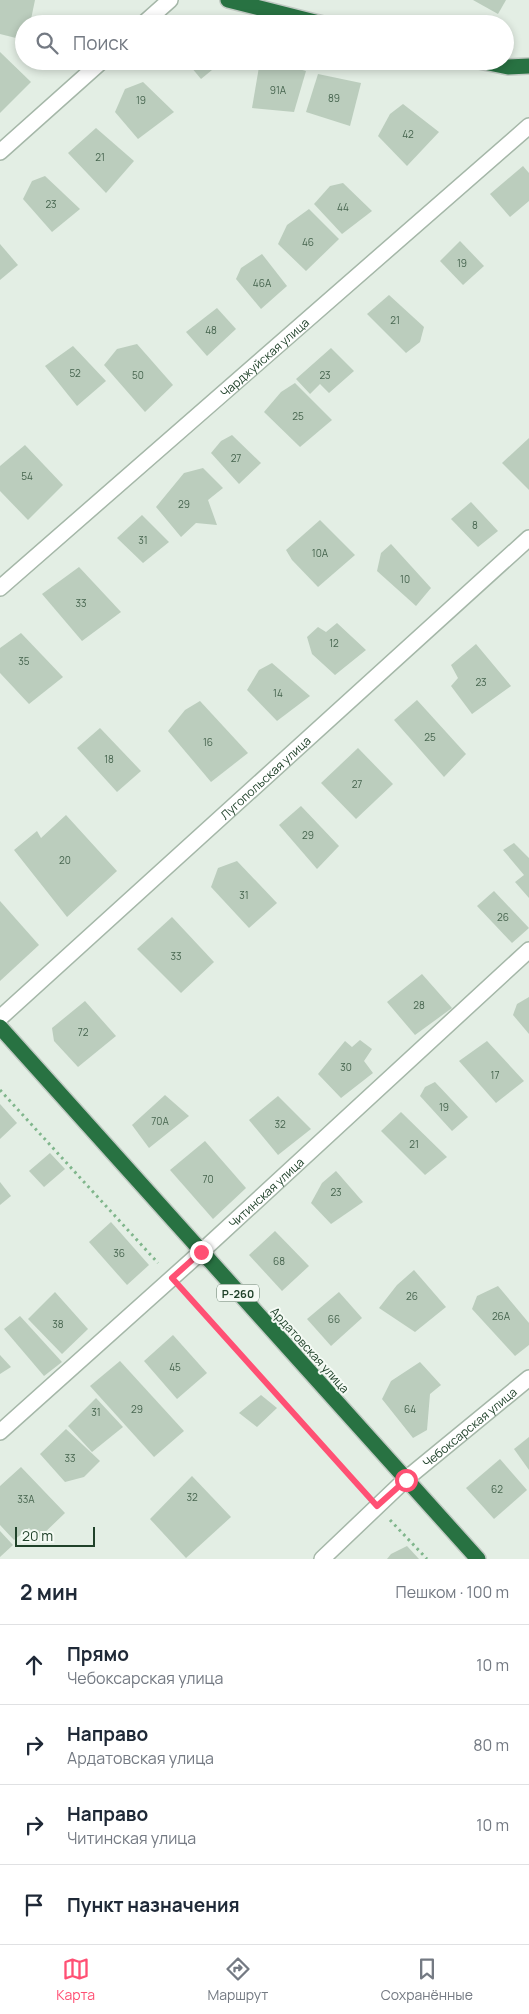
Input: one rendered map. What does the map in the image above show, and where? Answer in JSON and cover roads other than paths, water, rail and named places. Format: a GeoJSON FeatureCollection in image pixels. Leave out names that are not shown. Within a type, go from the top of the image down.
{"type":"FeatureCollection","features":[{"type":"Feature","properties":{"kind":"highway"},"geometry":{"type":"LineString","coordinates":[[228,0],[288,15]]}},
{"type":"Feature","properties":{"kind":"highway"},"geometry":{"type":"LineString","coordinates":[[514,66],[529,66]]}},
{"type":"Feature","properties":{"kind":"highway","name":"Ардатовская улица"},"geometry":{"type":"LineString","coordinates":[[0,1026],[478,1559]]}},
{"type":"Feature","properties":{"kind":"street"},"geometry":{"type":"LineString","coordinates":[[153,15],[170,0]]}},
{"type":"Feature","properties":{"kind":"street"},"geometry":{"type":"LineString","coordinates":[[0,152],[92,70]]}},
{"type":"Feature","properties":{"kind":"street","name":"Чарджуйская улица"},"geometry":{"type":"LineString","coordinates":[[0,588],[529,126]]}},
{"type":"Feature","properties":{"kind":"street","name":"Лугопольская улица"},"geometry":{"type":"LineString","coordinates":[[0,1018],[529,538]]}},
{"type":"Feature","properties":{"kind":"street","name":"Читинская улица"},"geometry":{"type":"LineString","coordinates":[[0,1432],[201,1252],[529,950]]}},
{"type":"Feature","properties":{"kind":"street","name":"Чебоксарская улица"},"geometry":{"type":"LineString","coordinates":[[322,1559],[406,1480],[529,1378]]}}]}
